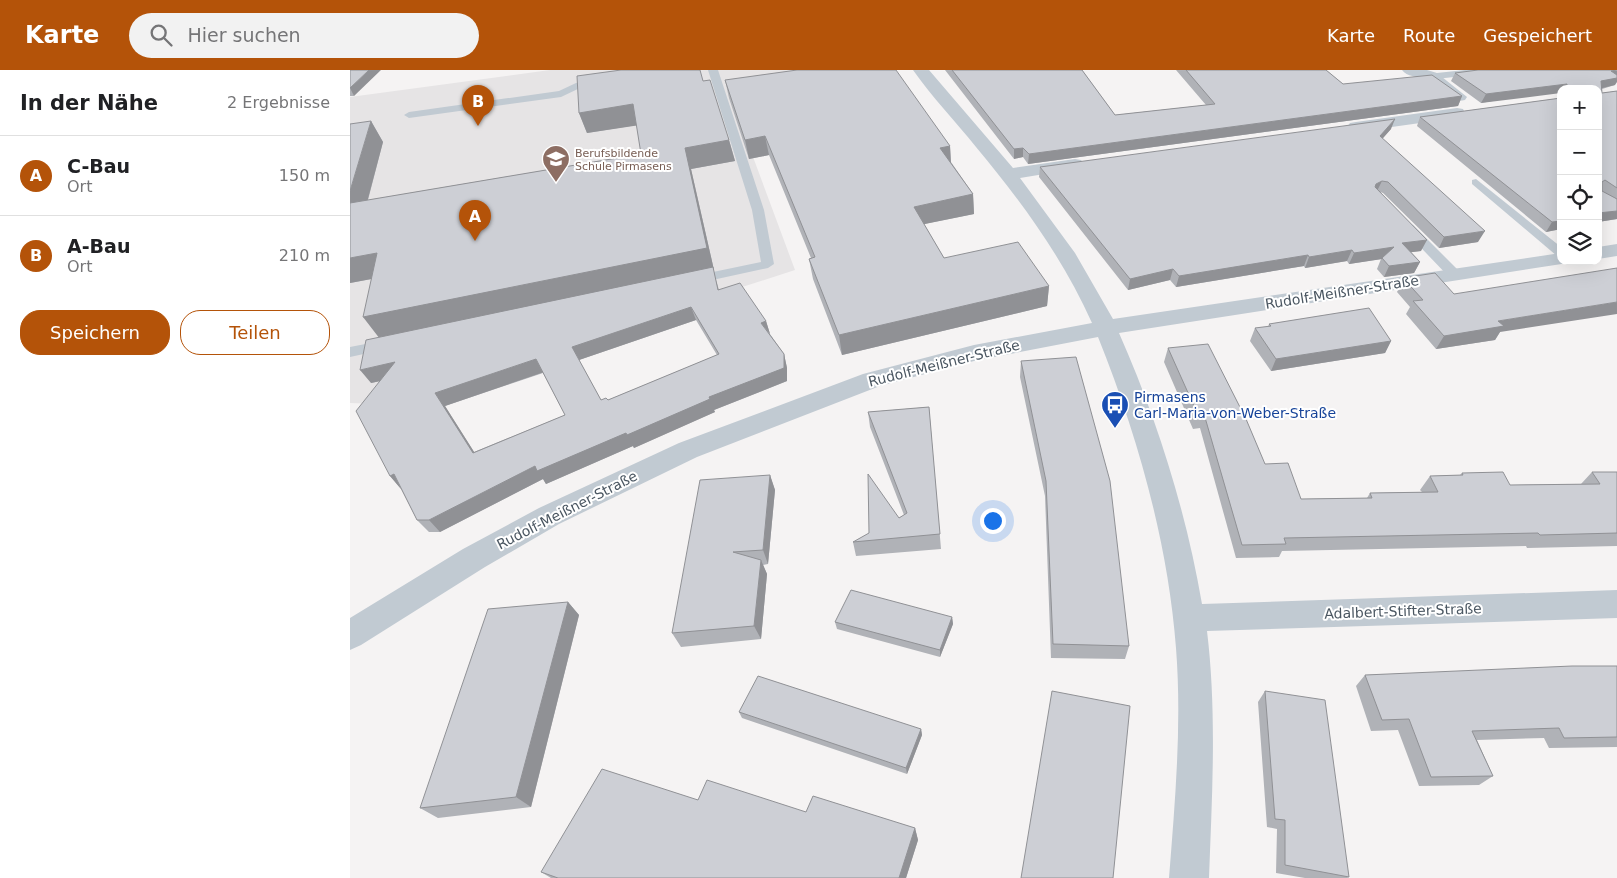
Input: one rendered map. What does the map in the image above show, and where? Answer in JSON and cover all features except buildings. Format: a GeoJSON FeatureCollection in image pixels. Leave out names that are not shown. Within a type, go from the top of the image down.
{"type":"FeatureCollection","features":[{"type":"Feature","properties":{"kind":"street"},"geometry":{"type":"LineString","coordinates":[[920,70],[1008,174],[1052,234],[1083,281],[1135,405],[1162,487],[1189,618],[1193,696],[1194,802],[1188,878]]}},
{"type":"Feature","properties":{"kind":"street"},"geometry":{"type":"LineString","coordinates":[[1335,129],[1473,107],[1431,73],[1407,75]]}},
{"type":"Feature","properties":{"kind":"street"},"geometry":{"type":"LineString","coordinates":[[1008,174],[1096,162]]}},
{"type":"Feature","properties":{"kind":"street"},"geometry":{"type":"LineString","coordinates":[[1602,252],[1617,250]]}},
{"type":"Feature","properties":{"kind":"street","name":"Rudolf-Meißner-Straße"},"geometry":{"type":"LineString","coordinates":[[350,635],[474,558],[549,516],[688,450],[872,380],[920,366],[1036,340],[1104,328],[1557,260]]}},
{"type":"Feature","properties":{"kind":"street","name":"Adalbert-Stifter-Straße"},"geometry":{"type":"LineString","coordinates":[[1189,618],[1617,604]]}},
{"type":"Feature","properties":{"kind":"lane"},"geometry":{"type":"LineString","coordinates":[[682,282],[768,264],[758,210],[713,70]]}},
{"type":"Feature","properties":{"kind":"lane"},"geometry":{"type":"LineString","coordinates":[[1431,73],[1490,70]]}},
{"type":"Feature","properties":{"kind":"lane"},"geometry":{"type":"LineString","coordinates":[[409,115],[561,94],[578,85],[607,80]]}},
{"type":"Feature","properties":{"kind":"lane"},"geometry":{"type":"LineString","coordinates":[[1476,182],[1557,250]]}},
{"type":"Feature","properties":{"kind":"lane"},"geometry":{"type":"LineString","coordinates":[[1399,218],[1455,275]]}},
{"type":"Feature","properties":{"kind":"lane"},"geometry":{"type":"LineString","coordinates":[[350,352],[394,344]]}},
{"type":"Feature","properties":{"kind":"shaded area","name":"Berufsbildende Schule Pirmasens"},"geometry":{"type":"Polygon","coordinates":[[[550,70],[870,70],[730,95],[795,270],[379,404],[350,403],[350,97],[550,70]]]}},
{"type":"Feature","properties":{"kind":"place","name":"A-Bau"},"geometry":{"type":"Point","coordinates":[478,126]}},
{"type":"Feature","properties":{"kind":"place","name":"Berufsbildende Schule Pirmasens"},"geometry":{"type":"Point","coordinates":[556,183]}},
{"type":"Feature","properties":{"kind":"place","name":"C-Bau"},"geometry":{"type":"Point","coordinates":[475,241]}},
{"type":"Feature","properties":{"kind":"place","name":"Pirmasens Carl-Maria-von-Weber-Straße"},"geometry":{"type":"Point","coordinates":[1115,429]}}]}
